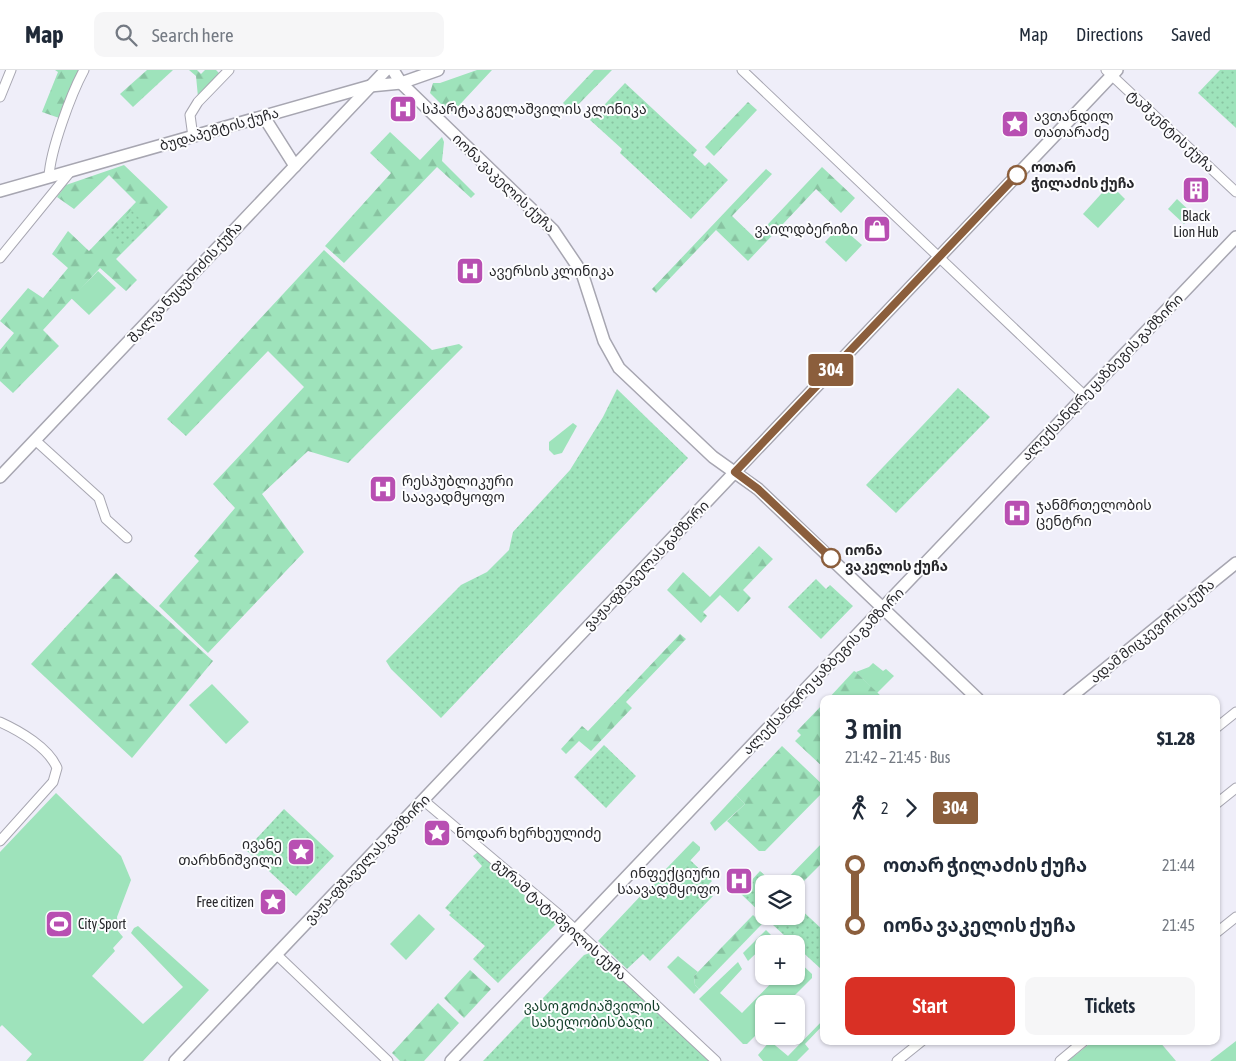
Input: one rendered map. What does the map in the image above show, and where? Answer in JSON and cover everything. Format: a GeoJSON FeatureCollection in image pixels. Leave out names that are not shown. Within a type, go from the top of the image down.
{"type":"FeatureCollection","features":[{"type":"Feature","properties":{"kind":"main road","name":"შალვა ნუცუბიძის ქუჩა"},"geometry":{"type":"LineString","coordinates":[[0,477],[386,70]]}},
{"type":"Feature","properties":{"kind":"main road","name":"იონა ვაკელის ქუჩა"},"geometry":{"type":"LineString","coordinates":[[393,70],[401,83],[553,230],[582,273],[604,342],[616,364],[713,457],[762,492],[974,695]]}},
{"type":"Feature","properties":{"kind":"main road","name":"ბუდაპეშტის ქუჩა"},"geometry":{"type":"LineString","coordinates":[[0,190],[70,172],[370,86],[401,83],[438,70]]}},
{"type":"Feature","properties":{"kind":"main road","name":"ვაჟა-ფშაველას გამზირი"},"geometry":{"type":"LineString","coordinates":[[175,1061],[938,258],[1111,72]]}},
{"type":"Feature","properties":{"kind":"main road"},"geometry":{"type":"LineString","coordinates":[[264,116],[295,166]]}},
{"type":"Feature","properties":{"kind":"main road","name":"ალექსანდრე ყაზბეგის გამზირი"},"geometry":{"type":"LineString","coordinates":[[451,1061],[1236,237]]}},
{"type":"Feature","properties":{"kind":"main road","name":"ადამ მიცკევიჩის ქუჩა"},"geometry":{"type":"LineString","coordinates":[[1073,695],[1236,563]]}},
{"type":"Feature","properties":{"kind":"street"},"geometry":{"type":"LineString","coordinates":[[0,97],[11,70]]}},
{"type":"Feature","properties":{"kind":"street"},"geometry":{"type":"LineString","coordinates":[[49,177],[49,167],[60,132],[84,70]]}},
{"type":"Feature","properties":{"kind":"street"},"geometry":{"type":"LineString","coordinates":[[193,136],[190,115],[198,102],[229,70]]}},
{"type":"Feature","properties":{"kind":"street"},"geometry":{"type":"LineString","coordinates":[[742,70],[1085,396]]}},
{"type":"Feature","properties":{"kind":"street","name":"ტაშკენტის ქუჩა"},"geometry":{"type":"LineString","coordinates":[[1111,72],[1236,192]]}},
{"type":"Feature","properties":{"kind":"street"},"geometry":{"type":"LineString","coordinates":[[0,258],[70,172]]}},
{"type":"Feature","properties":{"kind":"street"},"geometry":{"type":"LineString","coordinates":[[35,440],[99,498],[106,519],[127,538]]}},
{"type":"Feature","properties":{"kind":"street"},"geometry":{"type":"LineString","coordinates":[[1220,725],[1236,712]]}},
{"type":"Feature","properties":{"kind":"street"},"geometry":{"type":"LineString","coordinates":[[0,722],[24,735],[40,748],[58,768],[53,782],[0,841]]}},
{"type":"Feature","properties":{"kind":"street"},"geometry":{"type":"LineString","coordinates":[[1220,801],[1236,788]]}},
{"type":"Feature","properties":{"kind":"street","name":"გურამ ტატიშვილის ქუჩა"},"geometry":{"type":"LineString","coordinates":[[423,800],[576,931],[716,1061]]}},
{"type":"Feature","properties":{"kind":"street"},"geometry":{"type":"LineString","coordinates":[[1220,930],[1236,917]]}},
{"type":"Feature","properties":{"kind":"street"},"geometry":{"type":"LineString","coordinates":[[276,954],[388,1061]]}},
{"type":"Feature","properties":{"kind":"street"},"geometry":{"type":"LineString","coordinates":[[897,1061],[917,1045]]}},
{"type":"Feature","properties":{"kind":"street"},"geometry":{"type":"LineString","coordinates":[[1060,1061],[1079,1045]]}},
{"type":"Feature","properties":{"kind":"green space"},"geometry":{"type":"Polygon","coordinates":[[[55,70],[81,70],[62,119],[42,112],[58,72],[55,70]]]}},
{"type":"Feature","properties":{"kind":"green space"},"geometry":{"type":"Polygon","coordinates":[[[147,70],[173,70],[133,107],[120,94],[147,70]]]}},
{"type":"Feature","properties":{"kind":"green space"},"geometry":{"type":"Polygon","coordinates":[[[189,70],[197,70],[201,74],[205,70],[216,70],[219,73],[198,97],[196,76],[189,70]]]}},
{"type":"Feature","properties":{"kind":"green space"},"geometry":{"type":"Polygon","coordinates":[[[477,70],[492,70],[451,114],[430,93],[433,83],[440,83],[477,70]]]}},
{"type":"Feature","properties":{"kind":"green space"},"geometry":{"type":"Polygon","coordinates":[[[594,70],[612,70],[572,111],[563,103],[594,70]]]}},
{"type":"Feature","properties":{"kind":"green space"},"geometry":{"type":"Polygon","coordinates":[[[1220,70],[1236,70],[1236,128],[1198,93],[1220,70]]]}},
{"type":"Feature","properties":{"kind":"green space"},"geometry":{"type":"Polygon","coordinates":[[[625,83],[697,150],[693,155],[705,166],[709,162],[728,180],[691,219],[620,153],[622,149],[590,120],[625,83]]]}},
{"type":"Feature","properties":{"kind":"green space"},"geometry":{"type":"Polygon","coordinates":[[[748,102],[757,110],[714,156],[705,147],[748,102]]]}},
{"type":"Feature","properties":{"kind":"green space"},"geometry":{"type":"Polygon","coordinates":[[[390,132],[420,160],[442,137],[444,142],[442,161],[475,194],[471,198],[437,167],[344,263],[325,246],[391,173],[370,153],[390,132]]]}},
{"type":"Feature","properties":{"kind":"green space"},"geometry":{"type":"Polygon","coordinates":[[[124,165],[168,207],[116,259],[137,280],[126,291],[100,268],[43,330],[59,346],[13,393],[0,381],[0,350],[14,333],[0,321],[28,288],[43,298],[68,268],[52,254],[68,231],[89,251],[136,202],[109,175],[74,209],[57,197],[66,185],[124,165]]]}},
{"type":"Feature","properties":{"kind":"green space"},"geometry":{"type":"Polygon","coordinates":[[[822,167],[855,198],[841,213],[816,189],[748,261],[716,230],[656,293],[652,289],[766,169],[772,174],[732,216],[755,238],[822,167]]]}},
{"type":"Feature","properties":{"kind":"green space"},"geometry":{"type":"Polygon","coordinates":[[[1110,184],[1125,199],[1098,228],[1083,214],[1110,184]]]}},
{"type":"Feature","properties":{"kind":"green space"},"geometry":{"type":"Polygon","coordinates":[[[1177,199],[1193,214],[1184,224],[1168,209],[1177,199]]]}},
{"type":"Feature","properties":{"kind":"green space"},"geometry":{"type":"Polygon","coordinates":[[[131,210],[146,225],[125,248],[109,234],[131,210]]]}},
{"type":"Feature","properties":{"kind":"green space"},"geometry":{"type":"Polygon","coordinates":[[[840,226],[862,245],[846,262],[825,242],[840,226]]]}},
{"type":"Feature","properties":{"kind":"green space"},"geometry":{"type":"Polygon","coordinates":[[[324,250],[432,350],[459,344],[463,347],[348,463],[308,451],[262,494],[304,552],[208,653],[159,606],[199,561],[194,556],[235,508],[213,484],[304,387],[268,351],[186,436],[167,419],[324,250]]]}},
{"type":"Feature","properties":{"kind":"green space"},"geometry":{"type":"Polygon","coordinates":[[[98,271],[116,288],[89,315],[71,298],[98,271]]]}},
{"type":"Feature","properties":{"kind":"green space"},"geometry":{"type":"Polygon","coordinates":[[[958,388],[990,417],[896,513],[866,485],[958,388]]]}},
{"type":"Feature","properties":{"kind":"green space"},"geometry":{"type":"Polygon","coordinates":[[[617,389],[688,458],[441,718],[391,669],[386,661],[461,585],[487,572],[509,550],[513,532],[570,470],[603,417],[617,389]]]}},
{"type":"Feature","properties":{"kind":"green space"},"geometry":{"type":"Polygon","coordinates":[[[573,423],[577,426],[562,453],[554,455],[549,450],[549,442],[573,423]]]}},
{"type":"Feature","properties":{"kind":"green space"},"geometry":{"type":"Polygon","coordinates":[[[759,546],[773,559],[743,590],[751,598],[738,612],[720,595],[703,612],[707,616],[701,623],[667,590],[683,572],[710,597],[759,546]]]}},
{"type":"Feature","properties":{"kind":"green space"},"geometry":{"type":"Polygon","coordinates":[[[116,573],[213,661],[132,758],[31,664],[116,573]]]}},
{"type":"Feature","properties":{"kind":"green space"},"geometry":{"type":"Polygon","coordinates":[[[816,579],[826,589],[830,585],[853,606],[821,639],[788,607],[816,579]]]}},
{"type":"Feature","properties":{"kind":"green space"},"geometry":{"type":"Polygon","coordinates":[[[680,634],[686,639],[626,702],[632,708],[591,751],[579,741],[566,754],[561,749],[582,726],[588,731],[680,634]]]}},
{"type":"Feature","properties":{"kind":"green space"},"geometry":{"type":"Polygon","coordinates":[[[873,663],[883,671],[886,669],[894,676],[877,693],[856,672],[869,667],[873,663]]]}},
{"type":"Feature","properties":{"kind":"green space"},"geometry":{"type":"Polygon","coordinates":[[[854,671],[880,695],[832,695],[854,671]]]}},
{"type":"Feature","properties":{"kind":"green space"},"geometry":{"type":"Polygon","coordinates":[[[212,684],[249,722],[226,744],[189,705],[212,684]]]}},
{"type":"Feature","properties":{"kind":"green space"},"geometry":{"type":"Polygon","coordinates":[[[820,707],[820,764],[795,741],[801,735],[797,731],[820,707]]]}},
{"type":"Feature","properties":{"kind":"green space"},"geometry":{"type":"Polygon","coordinates":[[[604,745],[636,776],[606,808],[574,777],[604,745]]]}},
{"type":"Feature","properties":{"kind":"green space"},"geometry":{"type":"Polygon","coordinates":[[[782,746],[820,782],[820,795],[765,851],[759,851],[727,821],[745,804],[736,795],[782,746]]]}},
{"type":"Feature","properties":{"kind":"green space","name":"City Sport"},"geometry":{"type":"Polygon","coordinates":[[[56,793],[121,856],[131,880],[117,917],[118,931],[123,937],[113,948],[115,951],[92,976],[143,1024],[183,987],[131,933],[138,926],[209,990],[143,1061],[26,1061],[32,1054],[2,1025],[0,1027],[0,852],[56,793]]]}},
{"type":"Feature","properties":{"kind":"green space"},"geometry":{"type":"Polygon","coordinates":[[[736,795],[745,804],[715,831],[710,823],[736,795]]]}},
{"type":"Feature","properties":{"kind":"green space"},"geometry":{"type":"Polygon","coordinates":[[[284,809],[334,856],[296,896],[246,850],[284,809]]]}},
{"type":"Feature","properties":{"kind":"green space"},"geometry":{"type":"Polygon","coordinates":[[[693,841],[700,847],[700,850],[674,878],[665,870],[693,841]]]}},
{"type":"Feature","properties":{"kind":"green space"},"geometry":{"type":"Polygon","coordinates":[[[820,845],[820,865],[805,880],[805,875],[791,875],[820,845]]]}},
{"type":"Feature","properties":{"kind":"green space"},"geometry":{"type":"Polygon","coordinates":[[[478,852],[535,905],[558,922],[498,983],[473,959],[485,946],[449,915],[451,913],[445,908],[482,866],[473,856],[478,852]]]}},
{"type":"Feature","properties":{"kind":"green space"},"geometry":{"type":"Polygon","coordinates":[[[690,860],[712,881],[705,888],[713,896],[650,961],[643,954],[627,969],[598,941],[665,870],[674,878],[690,860]]]}},
{"type":"Feature","properties":{"kind":"green space"},"geometry":{"type":"Polygon","coordinates":[[[760,871],[764,875],[756,875],[760,871]]]}},
{"type":"Feature","properties":{"kind":"green space"},"geometry":{"type":"Polygon","coordinates":[[[755,876],[755,907],[740,893],[755,876]]]}},
{"type":"Feature","properties":{"kind":"green space"},"geometry":{"type":"Polygon","coordinates":[[[805,913],[820,927],[820,968],[805,954],[805,935],[784,935],[773,925],[805,925],[805,913]]]}},
{"type":"Feature","properties":{"kind":"green space"},"geometry":{"type":"Polygon","coordinates":[[[419,914],[435,929],[406,960],[390,944],[419,914]]]}},
{"type":"Feature","properties":{"kind":"green space"},"geometry":{"type":"Polygon","coordinates":[[[753,915],[755,917],[755,925],[761,925],[699,989],[695,985],[694,976],[753,915]]]}},
{"type":"Feature","properties":{"kind":"green space"},"geometry":{"type":"Polygon","coordinates":[[[766,930],[771,935],[761,935],[766,930]]]}},
{"type":"Feature","properties":{"kind":"green space"},"geometry":{"type":"Polygon","coordinates":[[[755,941],[755,954],[748,961],[743,953],[755,941]]]}},
{"type":"Feature","properties":{"kind":"green space","name":"ვასო გოძიაშვილის სახელობის ბაღი"},"geometry":{"type":"Polygon","coordinates":[[[593,952],[710,1061],[483,1061],[584,955],[593,952]]]}},
{"type":"Feature","properties":{"kind":"green space"},"geometry":{"type":"Polygon","coordinates":[[[678,956],[698,972],[694,976],[695,985],[699,989],[694,994],[667,967],[678,956]]]}},
{"type":"Feature","properties":{"kind":"green space"},"geometry":{"type":"Polygon","coordinates":[[[738,962],[742,969],[720,993],[742,1013],[755,1000],[755,1036],[747,1044],[743,1044],[699,999],[738,962]]]}},
{"type":"Feature","properties":{"kind":"green space"},"geometry":{"type":"Polygon","coordinates":[[[805,967],[812,974],[812,978],[805,985],[805,967]]]}},
{"type":"Feature","properties":{"kind":"green space"},"geometry":{"type":"Polygon","coordinates":[[[470,970],[491,989],[464,1018],[444,998],[470,970]]]}},
{"type":"Feature","properties":{"kind":"green space"},"geometry":{"type":"Polygon","coordinates":[[[769,985],[805,985],[795,995],[760,995],[769,985]]]}},
{"type":"Feature","properties":{"kind":"green space"},"geometry":{"type":"Polygon","coordinates":[[[438,1003],[459,1023],[424,1061],[400,1061],[392,1053],[438,1003]]]}},
{"type":"Feature","properties":{"kind":"green space"},"geometry":{"type":"Polygon","coordinates":[[[820,1023],[820,1028],[805,1044],[805,1039],[820,1023]]]}},
{"type":"Feature","properties":{"kind":"green space"},"geometry":{"type":"Polygon","coordinates":[[[1236,1041],[1236,1061],[1210,1061],[1236,1041]]]}},
{"type":"Feature","properties":{"kind":"green space"},"geometry":{"type":"Polygon","coordinates":[[[805,1044],[809,1049],[797,1061],[763,1061],[758,1055],[767,1045],[775,1045],[788,1056],[799,1045],[805,1044]]]}},
{"type":"Feature","properties":{"kind":"green space"},"geometry":{"type":"Polygon","coordinates":[[[1088,1045],[1162,1045],[1176,1061],[1068,1061],[1088,1045]]]}},
{"type":"Feature","properties":{"kind":"bus line","name":"304"},"geometry":{"type":"LineString","coordinates":[[831,558],[758,489],[735,472],[1017,175]]}},
{"type":"Feature","properties":{"kind":"place","name":"სპარტაკ გელაშვილის კლინიკა"},"geometry":{"type":"Point","coordinates":[403,109]}},
{"type":"Feature","properties":{"kind":"place","name":"ავთანდილ თათარაძე"},"geometry":{"type":"Point","coordinates":[1015,124]}},
{"type":"Feature","properties":{"kind":"place","name":"ოთარ ჭილაძის ქუჩა"},"geometry":{"type":"Point","coordinates":[1017,175]}},
{"type":"Feature","properties":{"kind":"place","name":"Black Lion Hub"},"geometry":{"type":"Point","coordinates":[1196,190]}},
{"type":"Feature","properties":{"kind":"place","name":"ვაილდბერიზი"},"geometry":{"type":"Point","coordinates":[877,229]}},
{"type":"Feature","properties":{"kind":"place","name":"ავერსის კლინიკა"},"geometry":{"type":"Point","coordinates":[470,271]}},
{"type":"Feature","properties":{"kind":"place","name":"რესპუბლიკური საავადმყოფო"},"geometry":{"type":"Point","coordinates":[383,489]}},
{"type":"Feature","properties":{"kind":"place","name":"ჯანმრთელობის ცენტრი"},"geometry":{"type":"Point","coordinates":[1017,513]}},
{"type":"Feature","properties":{"kind":"place","name":"იონა ვაკელის ქუჩა"},"geometry":{"type":"Point","coordinates":[831,558]}},
{"type":"Feature","properties":{"kind":"place","name":"ნოდარ ხერხეულიძე"},"geometry":{"type":"Point","coordinates":[437,833]}},
{"type":"Feature","properties":{"kind":"place","name":"ივანე თარხნიშვილი"},"geometry":{"type":"Point","coordinates":[301,852]}},
{"type":"Feature","properties":{"kind":"place","name":"ინფექციური საავადმყოფო"},"geometry":{"type":"Point","coordinates":[739,881]}},
{"type":"Feature","properties":{"kind":"place","name":"Free citizen"},"geometry":{"type":"Point","coordinates":[273,902]}},
{"type":"Feature","properties":{"kind":"place","name":"City Sport"},"geometry":{"type":"Point","coordinates":[59,924]}}]}
